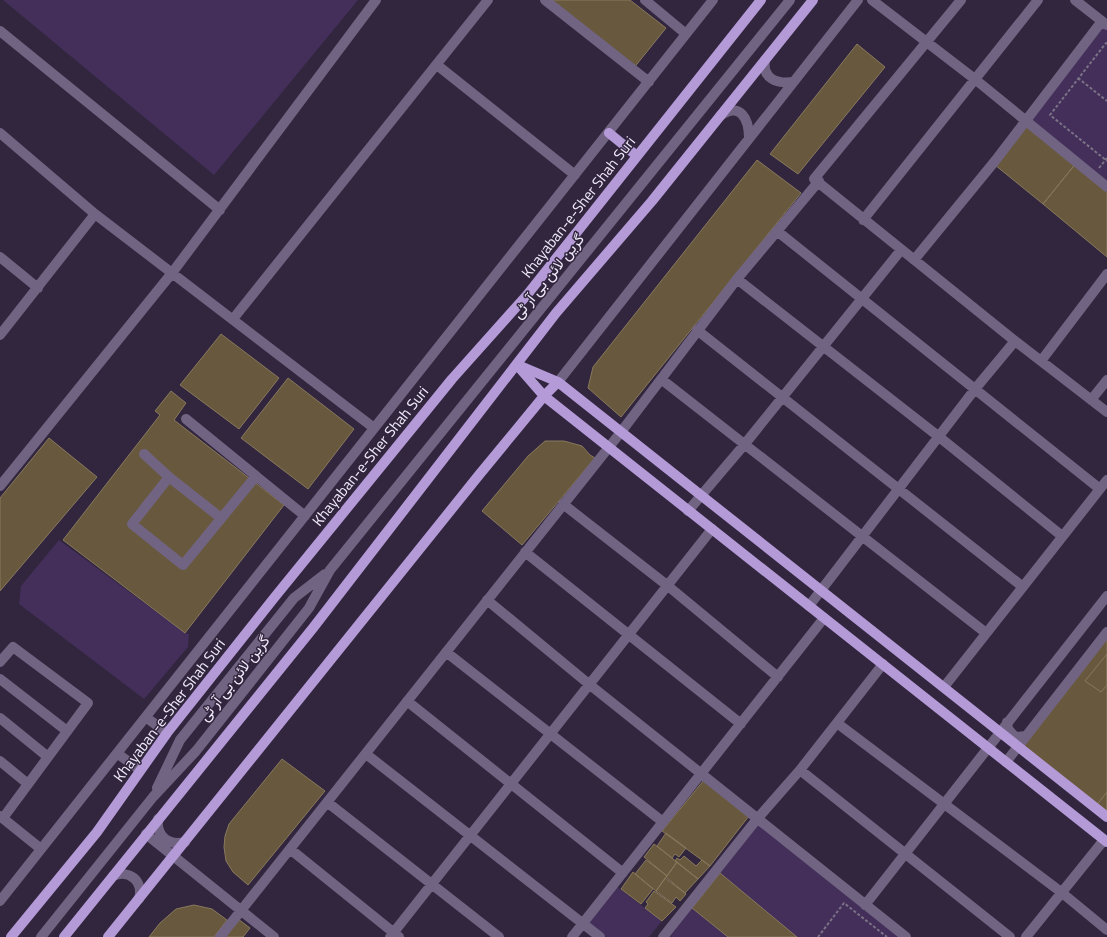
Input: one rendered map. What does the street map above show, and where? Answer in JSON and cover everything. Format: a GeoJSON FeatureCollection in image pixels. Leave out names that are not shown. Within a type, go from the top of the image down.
{"type":"FeatureCollection","features":[{"type":"Feature","properties":{"kind":"main road","name":"Khayaban-e-Sher Shah Suri"},"geometry":{"type":"LineString","coordinates":[[11,937],[97,832],[167,733],[284,586],[452,379],[527,295],[761,0]]}},
{"type":"Feature","properties":{"kind":"main road"},"geometry":{"type":"LineString","coordinates":[[64,937],[313,628],[556,313],[652,201],[813,0]]}},
{"type":"Feature","properties":{"kind":"main road"},"geometry":{"type":"LineString","coordinates":[[609,133],[637,156]]}},
{"type":"Feature","properties":{"kind":"main road"},"geometry":{"type":"LineString","coordinates":[[517,364],[558,382],[1107,816]]}},
{"type":"Feature","properties":{"kind":"main road"},"geometry":{"type":"LineString","coordinates":[[517,364],[544,396],[1105,841]]}},
{"type":"Feature","properties":{"kind":"main road"},"geometry":{"type":"LineString","coordinates":[[108,937],[544,396],[558,382]]}},
{"type":"Feature","properties":{"kind":"street"},"geometry":{"type":"LineString","coordinates":[[0,486],[172,273],[376,0]]}},
{"type":"Feature","properties":{"kind":"street"},"geometry":{"type":"LineString","coordinates":[[233,320],[488,0]]}},
{"type":"Feature","properties":{"kind":"street"},"geometry":{"type":"LineString","coordinates":[[545,0],[649,82]]}},
{"type":"Feature","properties":{"kind":"street"},"geometry":{"type":"LineString","coordinates":[[645,0],[686,34]]}},
{"type":"Feature","properties":{"kind":"street"},"geometry":{"type":"LineString","coordinates":[[0,901],[147,718],[304,516],[713,0]]}},
{"type":"Feature","properties":{"kind":"street","name":"گرین لائن بی آر ٹی"},"geometry":{"type":"LineString","coordinates":[[41,937],[153,797],[196,751],[309,608],[330,570],[790,0]]}},
{"type":"Feature","properties":{"kind":"street"},"geometry":{"type":"LineString","coordinates":[[558,382],[858,0]]}},
{"type":"Feature","properties":{"kind":"street"},"geometry":{"type":"LineString","coordinates":[[872,0],[976,80],[1107,187]]}},
{"type":"Feature","properties":{"kind":"street"},"geometry":{"type":"LineString","coordinates":[[961,0],[814,179],[819,181],[863,220],[1041,362],[1107,412]]}},
{"type":"Feature","properties":{"kind":"street"},"geometry":{"type":"LineString","coordinates":[[863,220],[976,80],[1038,0]]}},
{"type":"Feature","properties":{"kind":"street"},"geometry":{"type":"LineString","coordinates":[[914,260],[1105,23],[1075,0]]}},
{"type":"Feature","properties":{"kind":"street"},"geometry":{"type":"LineString","coordinates":[[0,31],[220,210]]}},
{"type":"Feature","properties":{"kind":"street"},"geometry":{"type":"LineString","coordinates":[[765,60],[765,72],[773,81],[779,83],[793,82]]}},
{"type":"Feature","properties":{"kind":"street"},"geometry":{"type":"LineString","coordinates":[[437,65],[575,175]]}},
{"type":"Feature","properties":{"kind":"street"},"geometry":{"type":"LineString","coordinates":[[720,116],[730,111],[740,113],[748,121],[749,138]]}},
{"type":"Feature","properties":{"kind":"street"},"geometry":{"type":"LineString","coordinates":[[0,133],[95,214],[374,428]]}},
{"type":"Feature","properties":{"kind":"street"},"geometry":{"type":"LineString","coordinates":[[220,937],[621,432],[737,279],[819,181]]}},
{"type":"Feature","properties":{"kind":"street"},"geometry":{"type":"LineString","coordinates":[[0,335],[95,214]]}},
{"type":"Feature","properties":{"kind":"street"},"geometry":{"type":"LineString","coordinates":[[778,231],[1100,489]]}},
{"type":"Feature","properties":{"kind":"street"},"geometry":{"type":"LineString","coordinates":[[688,511],[744,445],[901,250]]}},
{"type":"Feature","properties":{"kind":"street"},"geometry":{"type":"LineString","coordinates":[[0,257],[38,288]]}},
{"type":"Feature","properties":{"kind":"street"},"geometry":{"type":"LineString","coordinates":[[1041,362],[1107,274]]}},
{"type":"Feature","properties":{"kind":"street"},"geometry":{"type":"LineString","coordinates":[[737,279],[822,347],[938,436],[1062,536]]}},
{"type":"Feature","properties":{"kind":"street"},"geometry":{"type":"LineString","coordinates":[[697,330],[1023,587]]}},
{"type":"Feature","properties":{"kind":"street"},"geometry":{"type":"LineString","coordinates":[[809,606],[938,436],[1015,341]]}},
{"type":"Feature","properties":{"kind":"street"},"geometry":{"type":"LineString","coordinates":[[661,379],[986,633]]}},
{"type":"Feature","properties":{"kind":"street"},"geometry":{"type":"LineString","coordinates":[[1091,400],[1107,380]]}},
{"type":"Feature","properties":{"kind":"street"},"geometry":{"type":"LineString","coordinates":[[186,419],[304,516]]}},
{"type":"Feature","properties":{"kind":"street"},"geometry":{"type":"LineString","coordinates":[[144,454],[169,477],[221,518]]}},
{"type":"Feature","properties":{"kind":"street"},"geometry":{"type":"LineString","coordinates":[[169,477],[132,524],[183,565],[256,476]]}},
{"type":"Feature","properties":{"kind":"street"},"geometry":{"type":"LineString","coordinates":[[944,687],[1107,480]]}},
{"type":"Feature","properties":{"kind":"street"},"geometry":{"type":"LineString","coordinates":[[563,504],[668,586],[778,677]]}},
{"type":"Feature","properties":{"kind":"street"},"geometry":{"type":"LineString","coordinates":[[290,849],[394,936],[470,835],[630,635],[712,529]]}},
{"type":"Feature","properties":{"kind":"street"},"geometry":{"type":"LineString","coordinates":[[525,552],[741,724]]}},
{"type":"Feature","properties":{"kind":"street","name":"گرین لائن بی آر ٹی"},"geometry":{"type":"LineString","coordinates":[[153,797],[180,740],[294,598],[330,570]]}},
{"type":"Feature","properties":{"kind":"street"},"geometry":{"type":"LineString","coordinates":[[864,905],[1107,596]]}},
{"type":"Feature","properties":{"kind":"street"},"geometry":{"type":"LineString","coordinates":[[488,600],[590,685],[906,937]]}},
{"type":"Feature","properties":{"kind":"street"},"geometry":{"type":"LineString","coordinates":[[572,937],[824,618]]}},
{"type":"Feature","properties":{"kind":"street"},"geometry":{"type":"LineString","coordinates":[[1006,762],[1107,632]]}},
{"type":"Feature","properties":{"kind":"street"},"geometry":{"type":"LineString","coordinates":[[0,662],[13,647],[88,703],[48,758],[1,817],[41,849]]}},
{"type":"Feature","properties":{"kind":"street"},"geometry":{"type":"LineString","coordinates":[[446,652],[663,822]]}},
{"type":"Feature","properties":{"kind":"street"},"geometry":{"type":"LineString","coordinates":[[663,937],[757,819],[800,770],[883,664]]}},
{"type":"Feature","properties":{"kind":"street"},"geometry":{"type":"LineString","coordinates":[[0,679],[67,731]]}},
{"type":"Feature","properties":{"kind":"street"},"geometry":{"type":"LineString","coordinates":[[407,701],[623,873]]}},
{"type":"Feature","properties":{"kind":"street"},"geometry":{"type":"LineString","coordinates":[[0,718],[48,758]]}},
{"type":"Feature","properties":{"kind":"street"},"geometry":{"type":"LineString","coordinates":[[147,718],[167,733]]}},
{"type":"Feature","properties":{"kind":"street"},"geometry":{"type":"LineString","coordinates":[[1007,722],[1008,730],[1015,737],[1026,736]]}},
{"type":"Feature","properties":{"kind":"street"},"geometry":{"type":"LineString","coordinates":[[837,723],[1061,892],[1107,930]]}},
{"type":"Feature","properties":{"kind":"street"},"geometry":{"type":"LineString","coordinates":[[118,754],[140,770]]}},
{"type":"Feature","properties":{"kind":"street"},"geometry":{"type":"LineString","coordinates":[[366,754],[600,937]]}},
{"type":"Feature","properties":{"kind":"street"},"geometry":{"type":"LineString","coordinates":[[0,761],[28,784]]}},
{"type":"Feature","properties":{"kind":"street"},"geometry":{"type":"LineString","coordinates":[[800,770],[1010,937]]}},
{"type":"Feature","properties":{"kind":"street"},"geometry":{"type":"LineString","coordinates":[[327,802],[499,937]]}},
{"type":"Feature","properties":{"kind":"street"},"geometry":{"type":"LineString","coordinates":[[158,819],[159,831],[166,841],[178,844],[185,842]]}},
{"type":"Feature","properties":{"kind":"street"},"geometry":{"type":"LineString","coordinates":[[146,834],[172,857],[274,937]]}},
{"type":"Feature","properties":{"kind":"street"},"geometry":{"type":"LineString","coordinates":[[1026,937],[1061,892],[1105,841]]}},
{"type":"Feature","properties":{"kind":"street"},"geometry":{"type":"LineString","coordinates":[[113,876],[124,873],[134,878],[140,887],[139,899]]}},
{"type":"Feature","properties":{"kind":"path"},"geometry":{"type":"LineString","coordinates":[[1106,160],[1050,115],[1106,43],[1107,44]]}},
{"type":"Feature","properties":{"kind":"path"},"geometry":{"type":"LineString","coordinates":[[1078,78],[1107,101]]}},
{"type":"Feature","properties":{"kind":"path"},"geometry":{"type":"LineString","coordinates":[[818,937],[844,903],[887,937]]}},
{"type":"Feature","properties":{"kind":"shaded area"},"geometry":{"type":"Polygon","coordinates":[[[3,0],[358,0],[214,175],[3,0]]]}},
{"type":"Feature","properties":{"kind":"shaded area"},"geometry":{"type":"Polygon","coordinates":[[[1102,21],[1107,25],[1107,187],[1026,121],[1102,21]]]}},
{"type":"Feature","properties":{"kind":"shaded area"},"geometry":{"type":"Polygon","coordinates":[[[59,540],[185,633],[189,634],[188,647],[144,699],[19,604],[21,586],[59,540]]]}},
{"type":"Feature","properties":{"kind":"shaded area"},"geometry":{"type":"Polygon","coordinates":[[[760,821],[905,937],[797,937],[720,873],[760,821]]]}},
{"type":"Feature","properties":{"kind":"shaded area"},"geometry":{"type":"Polygon","coordinates":[[[616,886],[662,921],[649,937],[606,937],[587,922],[616,886]]]}},
{"type":"Feature","properties":{"kind":"shaded area"},"geometry":{"type":"Polygon","coordinates":[[[692,908],[728,937],[670,937],[692,908]]]}},
{"type":"Feature","properties":{"kind":"building"},"geometry":{"type":"Polygon","coordinates":[[[548,0],[630,0],[666,28],[633,69],[548,0]]]}},
{"type":"Feature","properties":{"kind":"building"},"geometry":{"type":"Polygon","coordinates":[[[857,44],[885,67],[798,174],[770,154],[857,44]]]}},
{"type":"Feature","properties":{"kind":"building"},"geometry":{"type":"Polygon","coordinates":[[[1026,121],[1077,162],[1043,204],[995,165],[1026,121]]]}},
{"type":"Feature","properties":{"kind":"building"},"geometry":{"type":"Polygon","coordinates":[[[757,160],[801,193],[621,417],[588,388],[593,367],[757,160]]]}},
{"type":"Feature","properties":{"kind":"building"},"geometry":{"type":"Polygon","coordinates":[[[1077,162],[1107,187],[1107,257],[1043,204],[1077,162]]]}},
{"type":"Feature","properties":{"kind":"building"},"geometry":{"type":"Polygon","coordinates":[[[221,334],[279,378],[239,429],[180,385],[221,334]]]}},
{"type":"Feature","properties":{"kind":"building"},"geometry":{"type":"Polygon","coordinates":[[[288,378],[354,429],[308,489],[241,438],[288,378]]]}},
{"type":"Feature","properties":{"kind":"building"},"geometry":{"type":"Polygon","coordinates":[[[171,391],[186,403],[174,420],[284,505],[185,633],[63,540],[160,415],[155,411],[171,391]]]}},
{"type":"Feature","properties":{"kind":"building"},"geometry":{"type":"Polygon","coordinates":[[[49,438],[97,477],[0,591],[0,498],[49,438]]]}},
{"type":"Feature","properties":{"kind":"building"},"geometry":{"type":"Polygon","coordinates":[[[545,441],[564,441],[582,446],[595,458],[522,545],[482,511],[528,456],[545,441]]]}},
{"type":"Feature","properties":{"kind":"building"},"geometry":{"type":"Polygon","coordinates":[[[1107,632],[1107,817],[1018,747],[1107,632]]]}},
{"type":"Feature","properties":{"kind":"building"},"geometry":{"type":"Polygon","coordinates":[[[1107,654],[1107,685],[1101,692],[1085,681],[1107,654]]]}},
{"type":"Feature","properties":{"kind":"building"},"geometry":{"type":"Polygon","coordinates":[[[282,759],[325,791],[248,885],[233,872],[226,861],[224,847],[225,836],[229,824],[282,759]]]}},
{"type":"Feature","properties":{"kind":"building"},"geometry":{"type":"Polygon","coordinates":[[[704,780],[749,816],[710,866],[662,831],[704,780]]]}},
{"type":"Feature","properties":{"kind":"building"},"geometry":{"type":"Polygon","coordinates":[[[1107,792],[1107,817],[1095,807],[1107,792]]]}},
{"type":"Feature","properties":{"kind":"building"},"geometry":{"type":"Polygon","coordinates":[[[666,833],[686,848],[679,857],[675,854],[672,858],[657,846],[666,833]]]}},
{"type":"Feature","properties":{"kind":"building"},"geometry":{"type":"Polygon","coordinates":[[[654,844],[677,862],[667,876],[644,857],[654,844]]]}},
{"type":"Feature","properties":{"kind":"building"},"geometry":{"type":"Polygon","coordinates":[[[684,856],[696,866],[702,860],[710,866],[698,879],[675,861],[677,858],[680,860],[684,856]]]}},
{"type":"Feature","properties":{"kind":"building"},"geometry":{"type":"Polygon","coordinates":[[[646,860],[667,876],[656,891],[635,874],[646,860]]]}},
{"type":"Feature","properties":{"kind":"building"},"geometry":{"type":"Polygon","coordinates":[[[677,862],[698,879],[685,893],[666,877],[677,862]]]}},
{"type":"Feature","properties":{"kind":"building"},"geometry":{"type":"Polygon","coordinates":[[[633,872],[653,889],[641,904],[621,889],[633,872]]]}},
{"type":"Feature","properties":{"kind":"building"},"geometry":{"type":"Polygon","coordinates":[[[720,873],[797,937],[728,937],[692,908],[720,873]]]}},
{"type":"Feature","properties":{"kind":"building"},"geometry":{"type":"Polygon","coordinates":[[[665,878],[686,894],[680,901],[676,897],[672,903],[656,891],[665,878]]]}},
{"type":"Feature","properties":{"kind":"building"},"geometry":{"type":"Polygon","coordinates":[[[654,891],[676,907],[662,921],[645,908],[648,904],[646,902],[654,891]]]}},
{"type":"Feature","properties":{"kind":"building"},"geometry":{"type":"Polygon","coordinates":[[[194,905],[212,909],[227,920],[214,937],[149,937],[160,923],[176,909],[194,905]]]}},
{"type":"Feature","properties":{"kind":"building"},"geometry":{"type":"Polygon","coordinates":[[[238,919],[250,928],[243,937],[223,937],[238,919]]]}}]}
